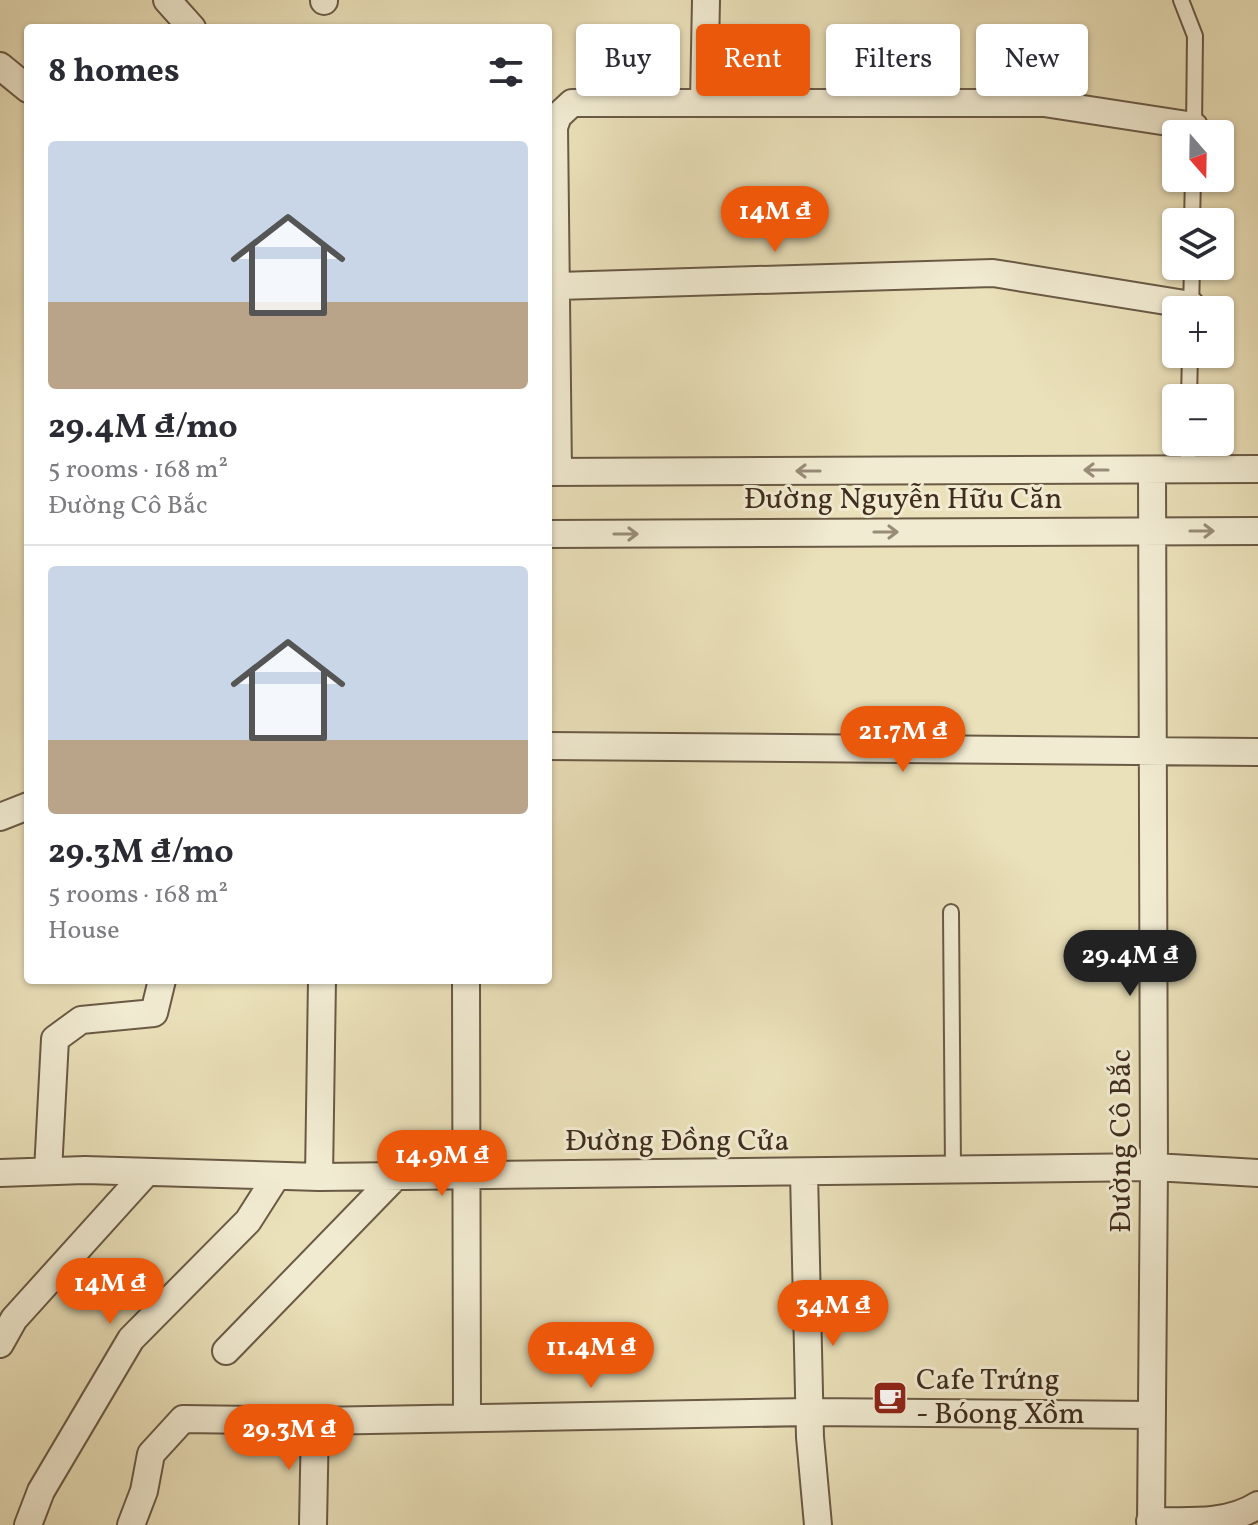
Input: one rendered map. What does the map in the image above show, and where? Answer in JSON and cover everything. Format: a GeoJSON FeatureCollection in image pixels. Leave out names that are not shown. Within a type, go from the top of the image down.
{"type":"FeatureCollection","features":[{"type":"Feature","properties":{"kind":"street"},"geometry":{"type":"LineString","coordinates":[[167,0],[188,24]]}},
{"type":"Feature","properties":{"kind":"street"},"geometry":{"type":"LineString","coordinates":[[704,101],[706,0]]}},
{"type":"Feature","properties":{"kind":"street"},"geometry":{"type":"LineString","coordinates":[[0,66],[24,86]]}},
{"type":"Feature","properties":{"kind":"street"},"geometry":{"type":"LineString","coordinates":[[553,472],[558,286],[554,127],[564,108],[581,100],[1044,103],[1162,124]]}},
{"type":"Feature","properties":{"kind":"street"},"geometry":{"type":"LineString","coordinates":[[558,286],[993,273],[1162,303]]}},
{"type":"Feature","properties":{"kind":"street","name":"Đường Nguyễn Hữu Căn"},"geometry":{"type":"LineString","coordinates":[[553,472],[1258,469]]}},
{"type":"Feature","properties":{"kind":"street","name":"Đường Cô Bắc"},"geometry":{"type":"LineString","coordinates":[[1150,1523],[1155,751],[1152,470]]}},
{"type":"Feature","properties":{"kind":"street","name":"Đường Nguyễn Hữu Căn"},"geometry":{"type":"LineString","coordinates":[[552,534],[1258,531]]}},
{"type":"Feature","properties":{"kind":"street"},"geometry":{"type":"LineString","coordinates":[[552,746],[1258,752]]}},
{"type":"Feature","properties":{"kind":"street"},"geometry":{"type":"LineString","coordinates":[[0,817],[24,808]]}},
{"type":"Feature","properties":{"kind":"street"},"geometry":{"type":"LineString","coordinates":[[48,1171],[55,1039],[81,1020],[154,1013],[161,984]]}},
{"type":"Feature","properties":{"kind":"street"},"geometry":{"type":"LineString","coordinates":[[319,1177],[322,984]]}},
{"type":"Feature","properties":{"kind":"street"},"geometry":{"type":"LineString","coordinates":[[466,984],[467,1416]]}},
{"type":"Feature","properties":{"kind":"street","name":"Đường Đồng Cửa"},"geometry":{"type":"LineString","coordinates":[[0,1173],[48,1171],[395,1177],[1154,1167],[1258,1173]]}},
{"type":"Feature","properties":{"kind":"street"},"geometry":{"type":"LineString","coordinates":[[0,1344],[14,1319],[146,1173]]}},
{"type":"Feature","properties":{"kind":"street"},"geometry":{"type":"LineString","coordinates":[[804,1173],[810,1412],[818,1525]]}},
{"type":"Feature","properties":{"kind":"street"},"geometry":{"type":"LineString","coordinates":[[28,1525],[41,1491],[131,1339],[248,1221],[276,1177]]}},
{"type":"Feature","properties":{"kind":"street"},"geometry":{"type":"LineString","coordinates":[[226,1351],[395,1177]]}},
{"type":"Feature","properties":{"kind":"street"},"geometry":{"type":"LineString","coordinates":[[131,1525],[144,1491],[151,1454],[183,1419],[315,1421],[810,1412],[1151,1415]]}},
{"type":"Feature","properties":{"kind":"street"},"geometry":{"type":"LineString","coordinates":[[313,1525],[315,1421]]}},
{"type":"Feature","properties":{"kind":"street"},"geometry":{"type":"LineString","coordinates":[[1150,1523],[1221,1521],[1246,1514],[1258,1505]]}},
{"type":"Feature","properties":{"kind":"lane"},"geometry":{"type":"LineString","coordinates":[[1181,0],[1195,36],[1194,120]]}},
{"type":"Feature","properties":{"kind":"lane"},"geometry":{"type":"LineString","coordinates":[[1188,456],[1188,470]]}},
{"type":"Feature","properties":{"kind":"lane"},"geometry":{"type":"LineString","coordinates":[[951,912],[953,1170]]}},
{"type":"Feature","properties":{"kind":"place","name":"Cafe Trứng - Bóong Xồm"},"geometry":{"type":"Point","coordinates":[890,1398]}}]}
